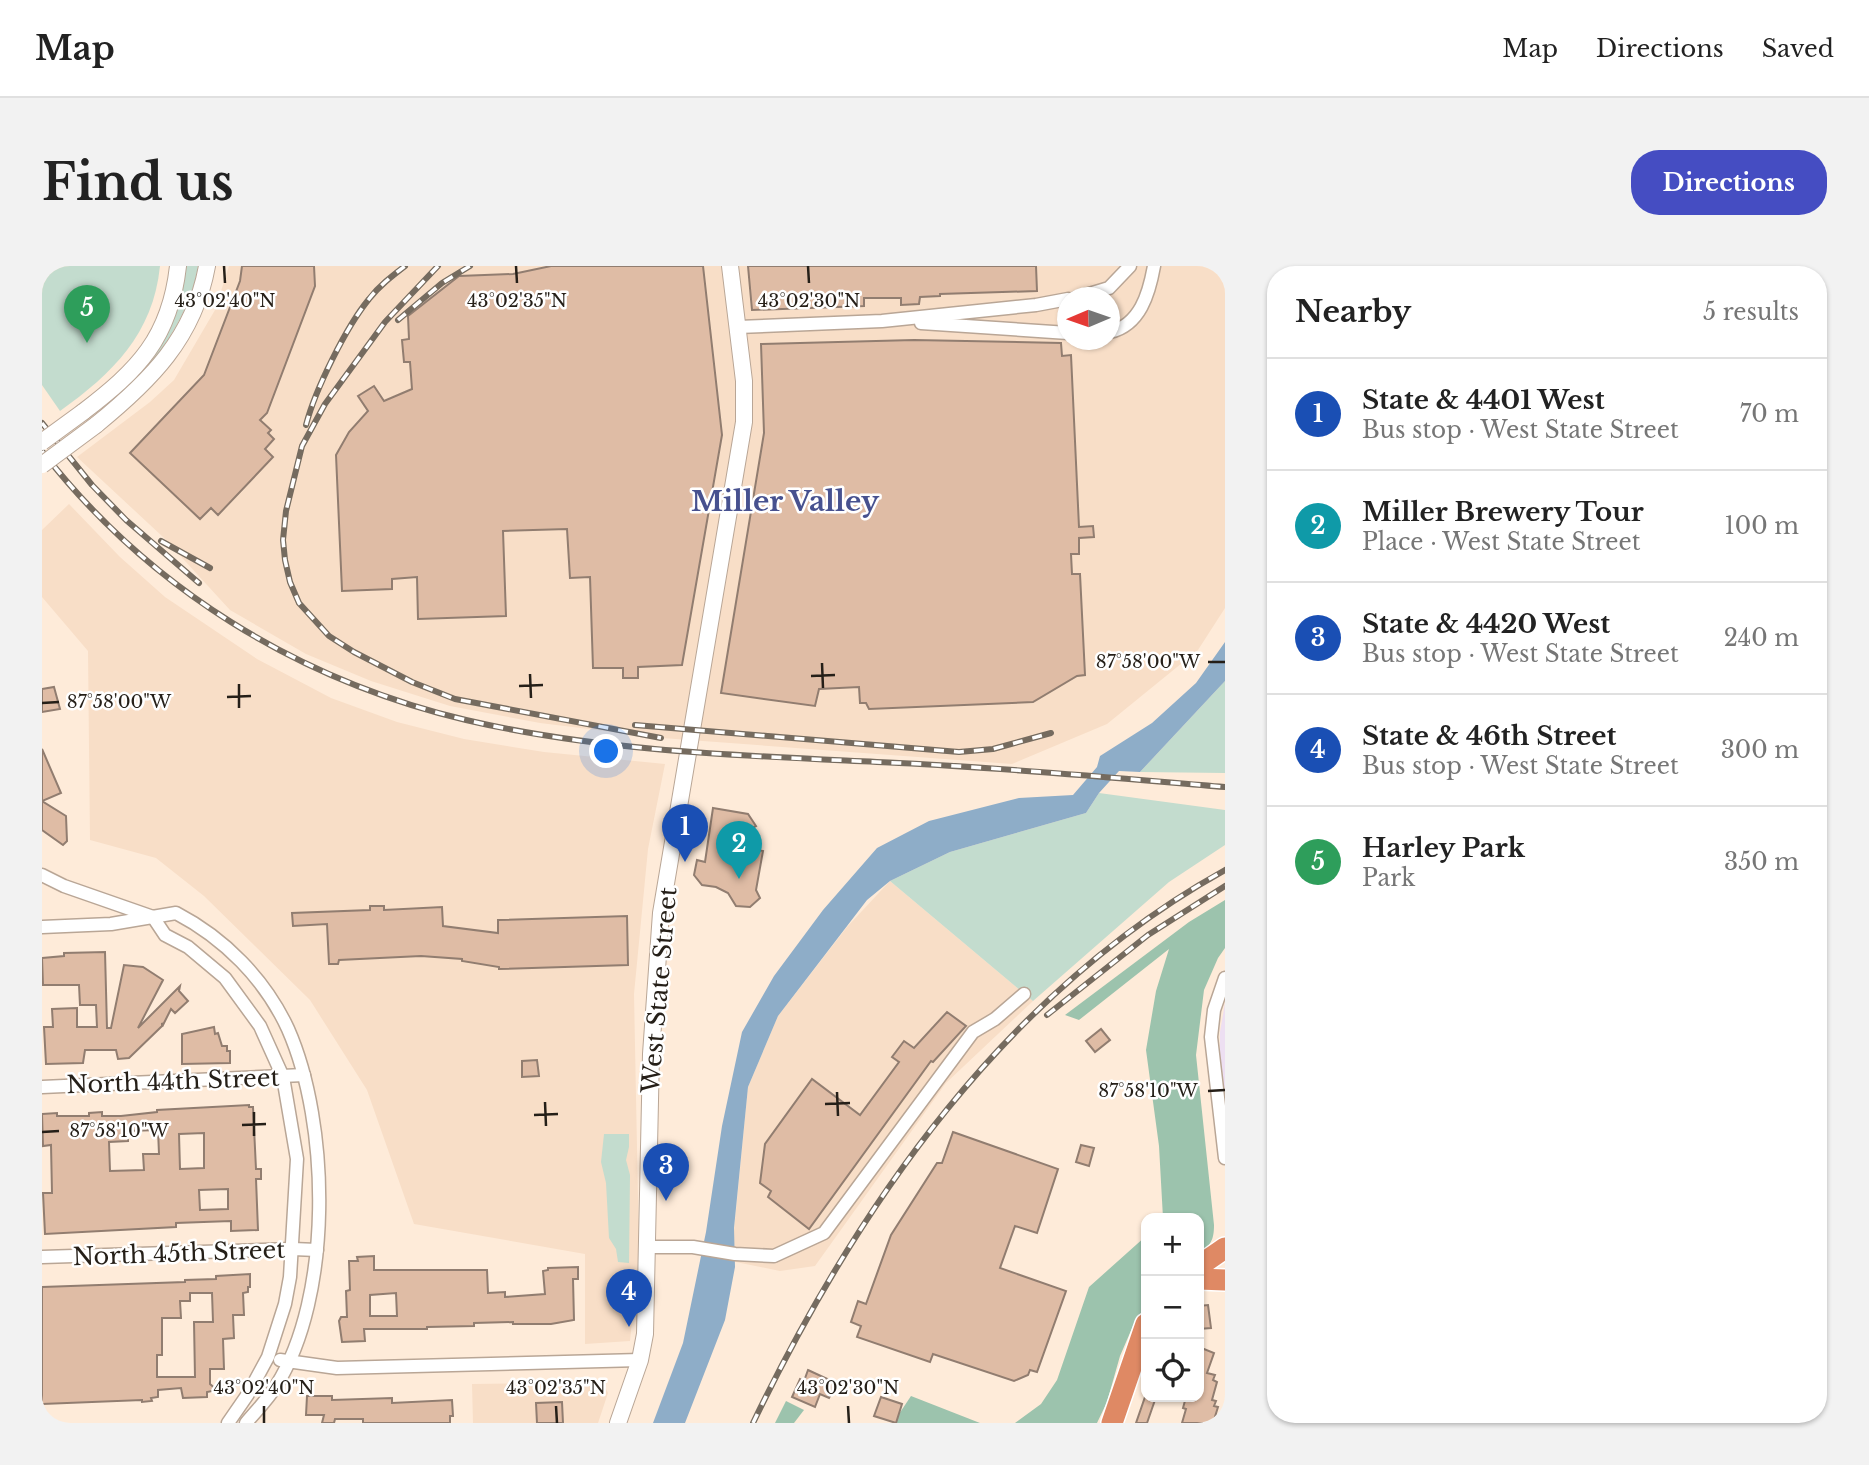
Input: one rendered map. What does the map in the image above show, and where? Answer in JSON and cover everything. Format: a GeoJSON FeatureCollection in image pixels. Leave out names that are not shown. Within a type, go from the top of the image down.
{"type":"FeatureCollection","features":[{"type":"Feature","properties":{"kind":"highway"},"geometry":{"type":"LineString","coordinates":[[1204,1263],[1225,1248]]}},
{"type":"Feature","properties":{"kind":"highway"},"geometry":{"type":"LineString","coordinates":[[1204,1279],[1225,1280]]}},
{"type":"Feature","properties":{"kind":"highway"},"geometry":{"type":"LineString","coordinates":[[1112,1423],[1141,1339]]}},
{"type":"Feature","properties":{"kind":"main road"},"geometry":{"type":"LineString","coordinates":[[42,442],[130,375],[151,348],[169,310],[178,266]]}},
{"type":"Feature","properties":{"kind":"main road"},"geometry":{"type":"LineString","coordinates":[[42,465],[96,425],[145,383],[168,355],[196,305],[207,266]]}},
{"type":"Feature","properties":{"kind":"main road","name":"West State Street"},"geometry":{"type":"LineString","coordinates":[[618,1423],[645,1334],[651,1054],[661,913],[744,422],[744,380],[730,266]]}},
{"type":"Feature","properties":{"kind":"street"},"geometry":{"type":"LineString","coordinates":[[1110,287],[1130,266]]}},
{"type":"Feature","properties":{"kind":"street"},"geometry":{"type":"LineString","coordinates":[[1120,328],[1136,316],[1151,282],[1154,266]]}},
{"type":"Feature","properties":{"kind":"street"},"geometry":{"type":"LineString","coordinates":[[738,327],[883,321],[1057,301]]}},
{"type":"Feature","properties":{"kind":"street"},"geometry":{"type":"LineString","coordinates":[[883,321],[1057,332]]}},
{"type":"Feature","properties":{"kind":"street"},"geometry":{"type":"LineString","coordinates":[[42,875],[64,886],[153,917],[165,935],[188,947],[225,978],[260,1026],[282,1077],[297,1159],[293,1249],[285,1304],[268,1357],[228,1423]]}},
{"type":"Feature","properties":{"kind":"street"},"geometry":{"type":"LineString","coordinates":[[42,927],[111,924],[176,913],[210,934],[246,965],[288,1028],[304,1075],[317,1152],[320,1202],[317,1250],[310,1294],[288,1362],[276,1386],[246,1423]]}},
{"type":"Feature","properties":{"kind":"street"},"geometry":{"type":"LineString","coordinates":[[1225,978],[1214,1010],[1211,1037],[1225,1158]]}},
{"type":"Feature","properties":{"kind":"street"},"geometry":{"type":"LineString","coordinates":[[648,1247],[693,1247],[735,1254],[774,1256],[824,1233],[973,1032],[995,1019],[1024,994]]}},
{"type":"Feature","properties":{"kind":"street","name":"North 44th Street"},"geometry":{"type":"LineString","coordinates":[[42,1087],[304,1075]]}},
{"type":"Feature","properties":{"kind":"street","name":"North 45th Street"},"geometry":{"type":"LineString","coordinates":[[42,1257],[317,1250]]}},
{"type":"Feature","properties":{"kind":"street"},"geometry":{"type":"LineString","coordinates":[[268,1357],[337,1368],[639,1360]]}},
{"type":"Feature","properties":{"kind":"shaded area"},"geometry":{"type":"Polygon","coordinates":[[[229,266],[1225,266],[1225,608],[1198,650],[1107,724],[1012,764],[662,738],[540,723],[450,706],[371,681],[306,654],[230,610],[163,537],[77,457],[150,402],[174,380],[215,310],[229,266]]]}},
{"type":"Feature","properties":{"kind":"shaded area"},"geometry":{"type":"Polygon","coordinates":[[[69,504],[120,557],[165,597],[257,659],[331,698],[397,722],[464,739],[544,752],[665,764],[648,849],[634,994],[639,1249],[630,1341],[585,1344],[585,1254],[414,1224],[367,1090],[310,1000],[204,896],[156,858],[90,840],[88,651],[42,597],[42,530],[69,504]]]}},
{"type":"Feature","properties":{"kind":"shaded area"},"geometry":{"type":"Polygon","coordinates":[[[890,881],[1033,1001],[946,1083],[815,1266],[780,1271],[731,1261],[748,1087],[778,1016],[847,927],[890,881]]]}},
{"type":"Feature","properties":{"kind":"shaded area"},"geometry":{"type":"Polygon","coordinates":[[[1225,1003],[1225,1092],[1220,1032],[1225,1003]]]}},
{"type":"Feature","properties":{"kind":"shaded area"},"geometry":{"type":"Polygon","coordinates":[[[597,1382],[604,1385],[608,1393],[598,1423],[473,1423],[472,1384],[597,1382]]]}},
{"type":"Feature","properties":{"kind":"green space"},"geometry":{"type":"Polygon","coordinates":[[[42,266],[160,266],[149,312],[127,350],[97,382],[60,411],[42,385],[42,266]]]}},
{"type":"Feature","properties":{"kind":"green space"},"geometry":{"type":"Polygon","coordinates":[[[185,266],[198,266],[183,313],[167,341],[137,381],[135,378],[155,353],[185,266]]]}},
{"type":"Feature","properties":{"kind":"green space"},"geometry":{"type":"Polygon","coordinates":[[[1225,681],[1225,773],[1140,772],[1225,681]]]}},
{"type":"Feature","properties":{"kind":"green space"},"geometry":{"type":"Polygon","coordinates":[[[1099,793],[1225,810],[1225,845],[1169,882],[1033,1001],[890,881],[950,852],[1086,813],[1099,793]]]}},
{"type":"Feature","properties":{"kind":"green space"},"geometry":{"type":"Polygon","coordinates":[[[1225,900],[1225,948],[1204,990],[1196,1055],[1214,1225],[1211,1242],[1204,1250],[1204,1213],[1163,1213],[1159,1146],[1146,1050],[1156,991],[1169,949],[1079,1020],[1065,1015],[1189,922],[1225,900]]]}},
{"type":"Feature","properties":{"kind":"green space"},"geometry":{"type":"Polygon","coordinates":[[[604,1134],[629,1134],[626,1160],[630,1175],[629,1263],[618,1262],[616,1249],[609,1238],[606,1183],[601,1162],[604,1134]]]}},
{"type":"Feature","properties":{"kind":"green space"},"geometry":{"type":"Polygon","coordinates":[[[1141,1240],[1141,1313],[1120,1356],[1107,1402],[1097,1423],[1015,1423],[1041,1404],[1057,1380],[1089,1287],[1141,1240]]]}},
{"type":"Feature","properties":{"kind":"green space"},"geometry":{"type":"Polygon","coordinates":[[[911,1396],[980,1423],[893,1423],[911,1396]]]}},
{"type":"Feature","properties":{"kind":"green space"},"geometry":{"type":"Polygon","coordinates":[[[786,1401],[804,1410],[794,1423],[775,1423],[786,1401]]]}},
{"type":"Feature","properties":{"kind":"water"},"geometry":{"type":"Polygon","coordinates":[[[1225,642],[1225,681],[1140,772],[1119,771],[1099,793],[1086,813],[950,852],[890,881],[867,900],[778,1016],[748,1087],[734,1228],[735,1267],[725,1320],[685,1423],[653,1423],[683,1343],[706,1232],[722,1126],[742,1032],[774,976],[823,910],[877,848],[929,821],[1019,798],[1073,795],[1097,767],[1100,756],[1152,723],[1196,683],[1225,642]]]}},
{"type":"Feature","properties":{"kind":"building"},"geometry":{"type":"Polygon","coordinates":[[[242,266],[314,266],[315,286],[267,413],[260,420],[271,430],[268,433],[274,439],[265,449],[273,457],[218,515],[211,508],[200,519],[130,453],[204,375],[240,281],[242,266]]]}},
{"type":"Feature","properties":{"kind":"building"},"geometry":{"type":"Polygon","coordinates":[[[551,266],[703,266],[722,435],[682,665],[638,667],[638,678],[623,678],[623,668],[593,668],[590,577],[570,578],[567,529],[503,531],[506,616],[418,619],[417,577],[392,579],[392,589],[342,591],[336,455],[349,432],[368,411],[358,396],[374,386],[384,401],[412,389],[410,362],[404,362],[402,340],[409,339],[408,316],[459,276],[513,274],[551,266]]]}},
{"type":"Feature","properties":{"kind":"building"},"geometry":{"type":"Polygon","coordinates":[[[748,266],[1036,266],[1037,291],[940,294],[920,297],[919,304],[901,305],[901,298],[864,298],[864,306],[752,310],[748,266]]]}},
{"type":"Feature","properties":{"kind":"building"},"geometry":{"type":"Polygon","coordinates":[[[914,340],[1057,343],[1057,350],[1062,350],[1062,356],[1071,355],[1079,527],[1093,526],[1094,537],[1079,538],[1079,554],[1071,554],[1072,574],[1080,574],[1085,675],[1077,676],[1033,702],[869,709],[866,703],[860,703],[859,687],[819,689],[815,706],[721,693],[764,433],[761,344],[914,340]]]}},
{"type":"Feature","properties":{"kind":"building"},"geometry":{"type":"Polygon","coordinates":[[[54,687],[60,709],[42,712],[42,689],[54,687]]]}},
{"type":"Feature","properties":{"kind":"building"},"geometry":{"type":"Polygon","coordinates":[[[42,749],[61,793],[42,801],[42,749]]]}},
{"type":"Feature","properties":{"kind":"building"},"geometry":{"type":"Polygon","coordinates":[[[42,801],[66,816],[67,841],[63,845],[42,830],[42,801]]]}},
{"type":"Feature","properties":{"kind":"building"},"geometry":{"type":"Polygon","coordinates":[[[713,808],[748,814],[756,826],[752,828],[753,849],[763,851],[756,890],[760,898],[750,907],[736,906],[728,893],[716,887],[702,885],[694,875],[697,860],[705,862],[713,808]]]}},
{"type":"Feature","properties":{"kind":"building"},"geometry":{"type":"Polygon","coordinates":[[[370,906],[384,906],[384,910],[442,907],[443,926],[498,933],[498,920],[627,916],[628,965],[499,969],[462,959],[421,956],[339,960],[338,964],[329,964],[327,924],[293,926],[292,913],[370,910],[370,906]]]}},
{"type":"Feature","properties":{"kind":"building"},"geometry":{"type":"Polygon","coordinates":[[[105,952],[107,1028],[111,1028],[124,965],[143,967],[163,980],[138,1028],[180,986],[179,991],[188,1001],[175,1013],[171,1009],[163,1025],[162,1023],[129,1058],[118,1059],[116,1050],[85,1050],[83,1063],[46,1064],[44,1027],[53,1027],[52,1009],[77,1008],[77,1027],[97,1027],[96,1005],[80,1005],[79,985],[43,985],[42,958],[64,956],[64,953],[105,952]]]}},
{"type":"Feature","properties":{"kind":"building"},"geometry":{"type":"Polygon","coordinates":[[[947,1012],[966,1026],[933,1062],[931,1061],[809,1229],[768,1197],[771,1191],[760,1183],[765,1144],[812,1079],[860,1115],[899,1062],[892,1057],[904,1041],[914,1048],[947,1012]]]}},
{"type":"Feature","properties":{"kind":"building"},"geometry":{"type":"Polygon","coordinates":[[[214,1027],[222,1046],[227,1046],[227,1051],[230,1051],[230,1063],[182,1064],[182,1034],[214,1027]]]}},
{"type":"Feature","properties":{"kind":"building"},"geometry":{"type":"Polygon","coordinates":[[[1101,1029],[1110,1040],[1095,1052],[1086,1041],[1101,1029]]]}},
{"type":"Feature","properties":{"kind":"building"},"geometry":{"type":"Polygon","coordinates":[[[537,1060],[539,1076],[522,1077],[522,1061],[537,1060]]]}},
{"type":"Feature","properties":{"kind":"building"},"geometry":{"type":"Polygon","coordinates":[[[249,1105],[253,1107],[256,1169],[261,1169],[261,1179],[256,1179],[258,1230],[231,1231],[231,1221],[176,1223],[176,1227],[45,1234],[43,1193],[52,1193],[51,1145],[43,1146],[42,1114],[89,1116],[89,1113],[102,1112],[102,1116],[121,1116],[157,1110],[249,1105]],[[158,1130],[128,1131],[128,1141],[109,1142],[110,1171],[144,1170],[143,1154],[159,1154],[158,1130]],[[204,1133],[179,1134],[180,1169],[204,1168],[204,1133]],[[228,1189],[199,1190],[200,1210],[228,1209],[228,1189]]]}},
{"type":"Feature","properties":{"kind":"building"},"geometry":{"type":"Polygon","coordinates":[[[953,1132],[1058,1169],[1037,1233],[1015,1226],[1000,1268],[1066,1291],[1037,1372],[1030,1370],[1028,1375],[1014,1381],[933,1354],[930,1362],[857,1337],[861,1326],[851,1322],[858,1301],[866,1304],[891,1235],[937,1163],[942,1163],[953,1132]]]}},
{"type":"Feature","properties":{"kind":"building"},"geometry":{"type":"Polygon","coordinates":[[[1081,1145],[1094,1148],[1089,1166],[1076,1162],[1081,1145]]]}},
{"type":"Feature","properties":{"kind":"building"},"geometry":{"type":"Polygon","coordinates":[[[374,1256],[374,1270],[487,1270],[488,1293],[505,1292],[505,1297],[545,1294],[543,1271],[548,1268],[578,1267],[578,1279],[573,1279],[574,1320],[551,1324],[474,1323],[474,1326],[427,1329],[364,1329],[365,1341],[342,1342],[339,1321],[341,1317],[347,1317],[349,1261],[358,1261],[357,1257],[374,1256]],[[396,1293],[370,1295],[370,1316],[397,1316],[396,1293]]]}},
{"type":"Feature","properties":{"kind":"building"},"geometry":{"type":"Polygon","coordinates":[[[250,1274],[250,1287],[248,1292],[243,1293],[244,1315],[233,1315],[234,1338],[223,1339],[224,1369],[210,1369],[210,1384],[217,1390],[207,1392],[207,1397],[183,1398],[181,1388],[158,1390],[158,1397],[151,1398],[152,1401],[42,1404],[42,1287],[185,1282],[216,1279],[216,1276],[250,1274]],[[190,1293],[190,1301],[180,1301],[181,1318],[162,1318],[162,1355],[157,1355],[157,1377],[195,1377],[194,1322],[213,1322],[212,1293],[190,1293]]]}},
{"type":"Feature","properties":{"kind":"building"},"geometry":{"type":"Polygon","coordinates":[[[1204,1305],[1208,1305],[1211,1328],[1204,1329],[1204,1305]]]}},
{"type":"Feature","properties":{"kind":"building"},"geometry":{"type":"Polygon","coordinates":[[[1204,1349],[1214,1353],[1207,1373],[1215,1375],[1213,1380],[1217,1382],[1212,1400],[1216,1401],[1214,1406],[1218,1407],[1213,1423],[1182,1423],[1186,1409],[1183,1408],[1185,1402],[1204,1402],[1204,1349]]]}},
{"type":"Feature","properties":{"kind":"building"},"geometry":{"type":"Polygon","coordinates":[[[808,1370],[836,1383],[829,1398],[820,1394],[815,1407],[792,1397],[800,1379],[804,1381],[808,1370]]]}},
{"type":"Feature","properties":{"kind":"building"},"geometry":{"type":"Polygon","coordinates":[[[307,1396],[332,1396],[332,1400],[392,1398],[392,1403],[452,1400],[453,1416],[450,1416],[450,1423],[363,1423],[363,1419],[335,1419],[334,1423],[322,1423],[324,1415],[306,1415],[307,1396]]]}},
{"type":"Feature","properties":{"kind":"building"},"geometry":{"type":"Polygon","coordinates":[[[881,1397],[902,1404],[896,1423],[874,1416],[881,1397]]]}},
{"type":"Feature","properties":{"kind":"building"},"geometry":{"type":"Polygon","coordinates":[[[562,1402],[563,1423],[537,1423],[536,1403],[562,1402]]]}},
{"type":"Feature","properties":{"kind":"building"},"geometry":{"type":"Polygon","coordinates":[[[1143,1402],[1154,1402],[1147,1423],[1136,1423],[1143,1402]]]}},
{"type":"Feature","properties":{"kind":"railway"},"geometry":{"type":"LineString","coordinates":[[306,425],[324,377],[360,311],[373,294],[405,266]]}},
{"type":"Feature","properties":{"kind":"railway"},"geometry":{"type":"LineString","coordinates":[[438,266],[385,322],[325,404],[302,446],[286,511],[283,540],[290,582],[299,603],[329,636],[354,652],[412,682],[455,699],[661,738]]}},
{"type":"Feature","properties":{"kind":"railway"},"geometry":{"type":"LineString","coordinates":[[398,320],[442,283],[470,266]]}},
{"type":"Feature","properties":{"kind":"railway"},"geometry":{"type":"LineString","coordinates":[[42,423],[92,485],[126,520],[199,583]]}},
{"type":"Feature","properties":{"kind":"railway"},"geometry":{"type":"LineString","coordinates":[[42,451],[84,500],[129,545],[178,586],[231,622],[286,653],[344,680],[404,703],[519,731],[627,746],[736,755],[981,768],[1225,787]]}},
{"type":"Feature","properties":{"kind":"railway"},"geometry":{"type":"LineString","coordinates":[[161,541],[210,568]]}},
{"type":"Feature","properties":{"kind":"railway"},"geometry":{"type":"LineString","coordinates":[[635,725],[959,752],[993,749],[1051,733]]}},
{"type":"Feature","properties":{"kind":"railway"},"geometry":{"type":"LineString","coordinates":[[753,1423],[795,1341],[841,1261],[891,1183],[947,1109],[1008,1040],[1074,977],[1146,919],[1225,870]]}},
{"type":"Feature","properties":{"kind":"railway"},"geometry":{"type":"LineString","coordinates":[[1047,1015],[1148,935],[1225,886]]}},
{"type":"Feature","properties":{"kind":"place","name":"Harley Park"},"geometry":{"type":"Point","coordinates":[87,343]}},
{"type":"Feature","properties":{"kind":"place","name":"State & 4401 West"},"geometry":{"type":"Point","coordinates":[685,862]}},
{"type":"Feature","properties":{"kind":"place","name":"Miller Brewery Tour"},"geometry":{"type":"Point","coordinates":[739,879]}},
{"type":"Feature","properties":{"kind":"place","name":"State & 4420 West"},"geometry":{"type":"Point","coordinates":[666,1201]}},
{"type":"Feature","properties":{"kind":"place","name":"State & 46th Street"},"geometry":{"type":"Point","coordinates":[629,1327]}},
{"type":"Feature","properties":{"kind":"district","name":"Miller Valley"},"geometry":{"type":"Point","coordinates":[785,501]}}]}
